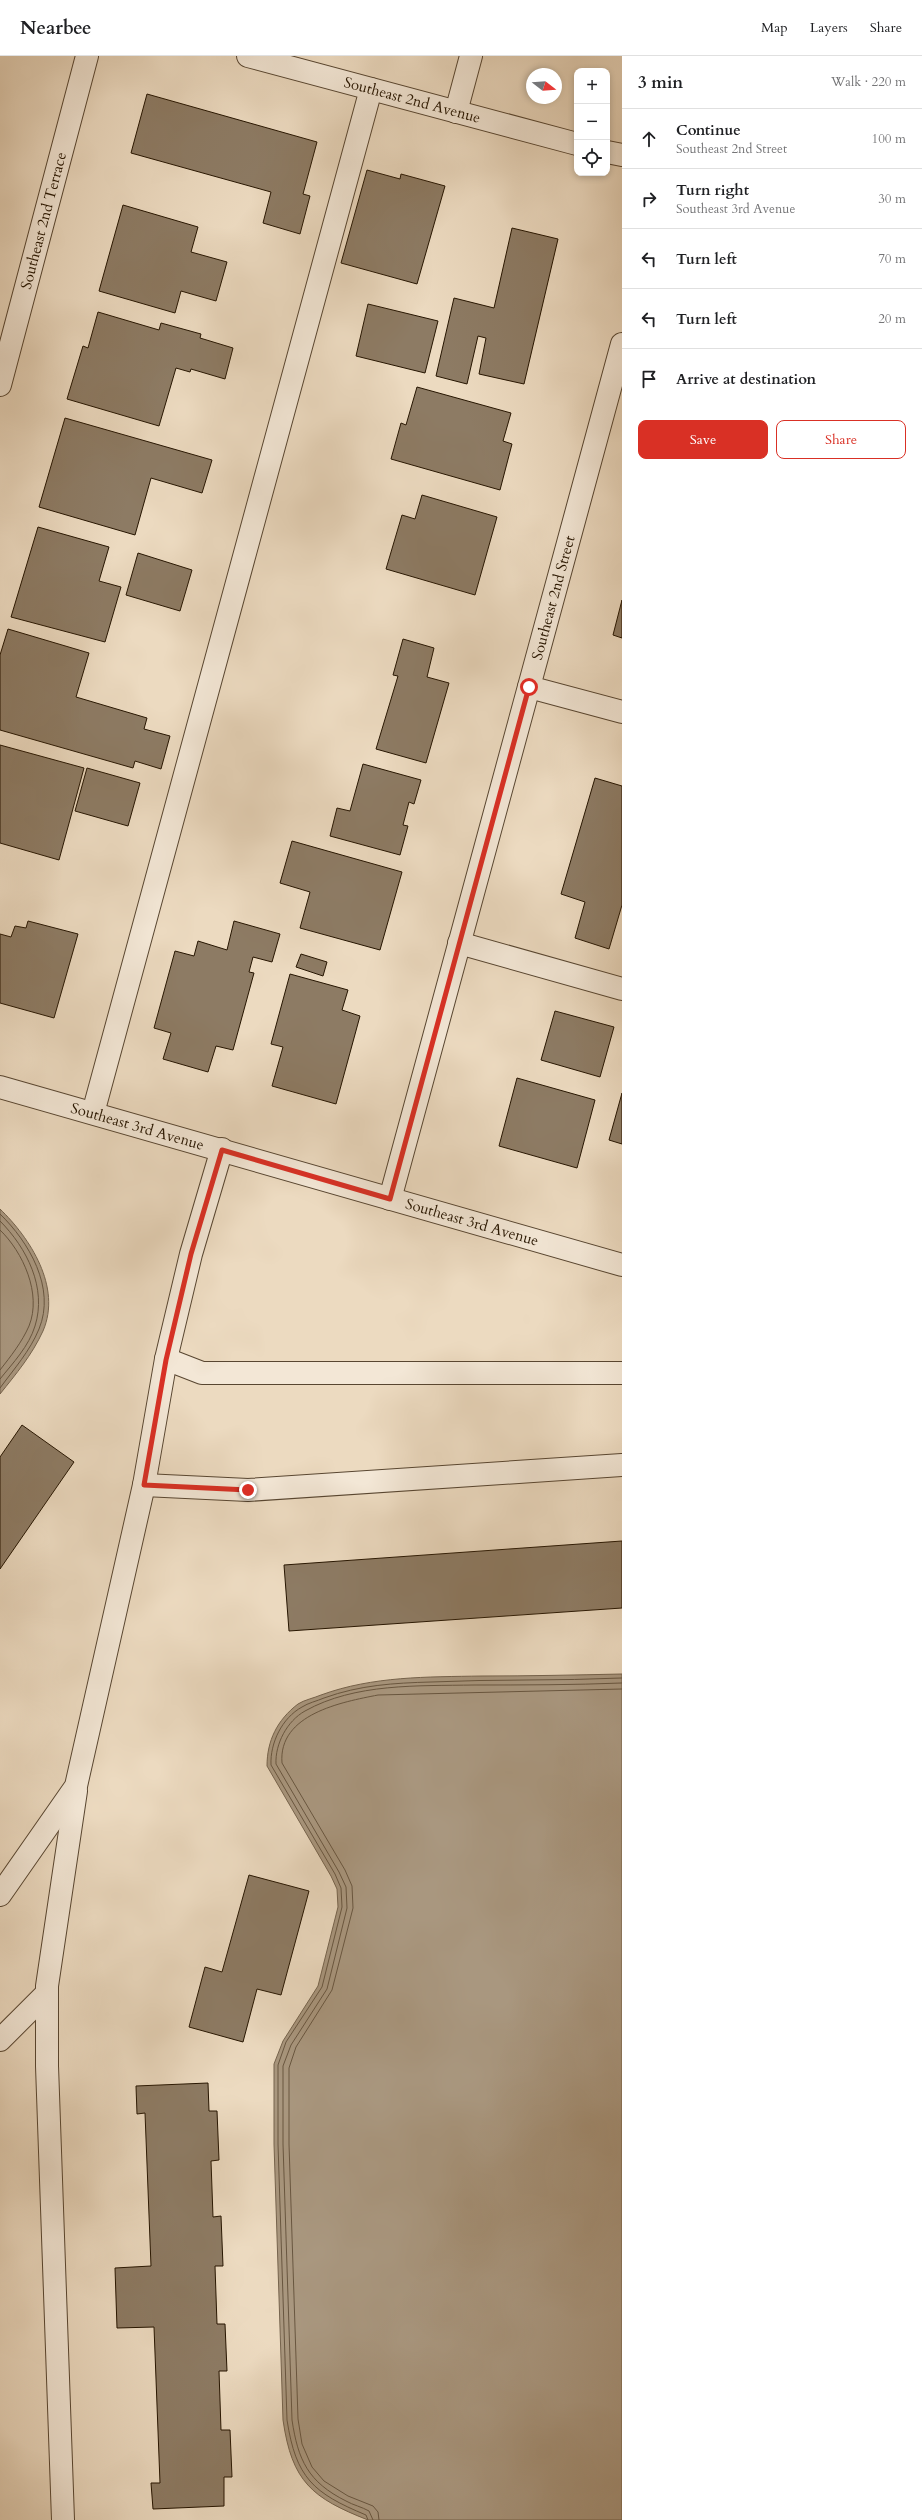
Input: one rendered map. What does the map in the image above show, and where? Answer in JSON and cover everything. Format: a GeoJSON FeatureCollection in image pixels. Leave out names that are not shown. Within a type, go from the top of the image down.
{"type":"FeatureCollection","features":[{"type":"Feature","properties":{"kind":"street","name":"Southeast 2nd Terrace"},"geometry":{"type":"LineString","coordinates":[[0,385],[87,56]]}},
{"type":"Feature","properties":{"kind":"street","name":"Southeast 2nd Avenue"},"geometry":{"type":"LineString","coordinates":[[248,56],[574,143]]}},
{"type":"Feature","properties":{"kind":"street"},"geometry":{"type":"LineString","coordinates":[[456,112],[471,56]]}},
{"type":"Feature","properties":{"kind":"street"},"geometry":{"type":"LineString","coordinates":[[93,1113],[371,89]]}},
{"type":"Feature","properties":{"kind":"street"},"geometry":{"type":"LineString","coordinates":[[610,153],[622,155]]}},
{"type":"Feature","properties":{"kind":"street","name":"Southeast 2nd Street"},"geometry":{"type":"LineString","coordinates":[[390,1199],[622,344]]}},
{"type":"Feature","properties":{"kind":"street"},"geometry":{"type":"LineString","coordinates":[[529,687],[622,712]]}},
{"type":"Feature","properties":{"kind":"street"},"geometry":{"type":"LineString","coordinates":[[460,943],[622,989]]}},
{"type":"Feature","properties":{"kind":"street","name":"Southeast 3rd Avenue"},"geometry":{"type":"LineString","coordinates":[[0,1086],[622,1265]]}},
{"type":"Feature","properties":{"kind":"street"},"geometry":{"type":"LineString","coordinates":[[64,2520],[47,2066],[47,1993],[56,1920],[76,1786],[144,1485],[166,1360],[191,1254],[222,1150]]}},
{"type":"Feature","properties":{"kind":"street"},"geometry":{"type":"LineString","coordinates":[[166,1360],[202,1373],[622,1373]]}},
{"type":"Feature","properties":{"kind":"street"},"geometry":{"type":"LineString","coordinates":[[144,1485],[248,1490],[622,1465]]}},
{"type":"Feature","properties":{"kind":"street"},"geometry":{"type":"LineString","coordinates":[[0,1895],[76,1786]]}},
{"type":"Feature","properties":{"kind":"street"},"geometry":{"type":"LineString","coordinates":[[0,2040],[47,1993]]}},
{"type":"Feature","properties":{"kind":"water"},"geometry":{"type":"Polygon","coordinates":[[[0,1209],[22,1234],[32,1249],[40,1264],[46,1281],[49,1297],[48,1314],[39,1340],[0,1394],[0,1209]]]}},
{"type":"Feature","properties":{"kind":"water"},"geometry":{"type":"Polygon","coordinates":[[[622,1674],[622,2520],[368,2520],[332,2504],[308,2485],[299,2473],[292,2459],[283,2420],[274,2144],[274,2064],[283,2041],[318,1986],[338,1907],[337,1889],[331,1876],[267,1766],[267,1757],[271,1740],[284,1717],[298,1704],[321,1695],[360,1684],[421,1677],[622,1674]]]}},
{"type":"Feature","properties":{"kind":"building"},"geometry":{"type":"Polygon","coordinates":[[[147,94],[317,142],[303,194],[310,196],[300,234],[263,223],[271,192],[131,153],[147,94]]]}},
{"type":"Feature","properties":{"kind":"building"},"geometry":{"type":"Polygon","coordinates":[[[367,170],[400,179],[401,174],[445,186],[417,284],[341,263],[367,170]]]}},
{"type":"Feature","properties":{"kind":"building"},"geometry":{"type":"Polygon","coordinates":[[[123,205],[198,227],[191,252],[227,262],[216,301],[181,291],[175,313],[99,291],[123,205]]]}},
{"type":"Feature","properties":{"kind":"building"},"geometry":{"type":"Polygon","coordinates":[[[512,228],[558,239],[524,384],[479,374],[486,338],[478,336],[467,384],[436,376],[454,298],[494,308],[512,228]]]}},
{"type":"Feature","properties":{"kind":"building"},"geometry":{"type":"Polygon","coordinates":[[[368,304],[438,321],[425,373],[356,356],[368,304]]]}},
{"type":"Feature","properties":{"kind":"building"},"geometry":{"type":"Polygon","coordinates":[[[98,312],[159,330],[161,323],[201,334],[200,338],[233,348],[225,379],[191,369],[190,372],[176,368],[159,426],[67,399],[83,346],[88,348],[98,312]]]}},
{"type":"Feature","properties":{"kind":"building"},"geometry":{"type":"Polygon","coordinates":[[[417,387],[511,413],[503,441],[512,444],[500,490],[391,459],[401,423],[406,425],[417,387]]]}},
{"type":"Feature","properties":{"kind":"building"},"geometry":{"type":"Polygon","coordinates":[[[65,418],[212,460],[202,493],[151,478],[135,535],[39,507],[65,418]]]}},
{"type":"Feature","properties":{"kind":"building"},"geometry":{"type":"Polygon","coordinates":[[[422,495],[497,517],[475,595],[386,569],[402,515],[415,519],[422,495]]]}},
{"type":"Feature","properties":{"kind":"building"},"geometry":{"type":"Polygon","coordinates":[[[38,527],[109,547],[99,581],[121,587],[105,642],[11,617],[38,527]]]}},
{"type":"Feature","properties":{"kind":"building"},"geometry":{"type":"Polygon","coordinates":[[[138,553],[192,570],[180,611],[126,595],[138,553]]]}},
{"type":"Feature","properties":{"kind":"building"},"geometry":{"type":"Polygon","coordinates":[[[622,600],[622,638],[613,635],[622,600]]]}},
{"type":"Feature","properties":{"kind":"building"},"geometry":{"type":"Polygon","coordinates":[[[8,629],[89,653],[76,697],[147,718],[144,729],[170,736],[161,769],[135,761],[133,768],[0,730],[0,655],[8,629]]]}},
{"type":"Feature","properties":{"kind":"building"},"geometry":{"type":"Polygon","coordinates":[[[403,639],[434,648],[427,677],[449,683],[426,763],[376,749],[398,676],[393,675],[403,639]]]}},
{"type":"Feature","properties":{"kind":"building"},"geometry":{"type":"Polygon","coordinates":[[[0,745],[84,768],[59,860],[0,843],[0,745]]]}},
{"type":"Feature","properties":{"kind":"building"},"geometry":{"type":"Polygon","coordinates":[[[363,764],[421,780],[414,804],[409,802],[403,825],[408,826],[400,855],[330,836],[337,808],[350,811],[363,764]]]}},
{"type":"Feature","properties":{"kind":"building"},"geometry":{"type":"Polygon","coordinates":[[[87,768],[140,783],[128,826],[75,811],[87,768]]]}},
{"type":"Feature","properties":{"kind":"building"},"geometry":{"type":"Polygon","coordinates":[[[595,778],[622,786],[622,905],[609,949],[575,938],[585,902],[561,894],[595,778]]]}},
{"type":"Feature","properties":{"kind":"building"},"geometry":{"type":"Polygon","coordinates":[[[292,841],[402,872],[380,950],[300,928],[310,892],[280,883],[292,841]]]}},
{"type":"Feature","properties":{"kind":"building"},"geometry":{"type":"Polygon","coordinates":[[[28,921],[78,934],[54,1018],[0,1003],[0,934],[11,937],[15,926],[26,928],[28,921]]]}},
{"type":"Feature","properties":{"kind":"building"},"geometry":{"type":"Polygon","coordinates":[[[234,921],[280,934],[272,962],[253,957],[249,972],[254,973],[233,1050],[216,1046],[208,1072],[163,1059],[171,1033],[154,1028],[175,951],[194,956],[198,941],[227,950],[234,921]]]}},
{"type":"Feature","properties":{"kind":"building"},"geometry":{"type":"Polygon","coordinates":[[[301,954],[327,962],[323,976],[296,967],[301,954]]]}},
{"type":"Feature","properties":{"kind":"building"},"geometry":{"type":"Polygon","coordinates":[[[290,974],[348,990],[342,1010],[360,1016],[336,1104],[272,1086],[283,1047],[271,1044],[290,974]]]}},
{"type":"Feature","properties":{"kind":"building"},"geometry":{"type":"Polygon","coordinates":[[[555,1011],[614,1027],[600,1077],[541,1060],[555,1011]]]}},
{"type":"Feature","properties":{"kind":"building"},"geometry":{"type":"Polygon","coordinates":[[[517,1078],[595,1100],[577,1168],[499,1146],[517,1078]]]}},
{"type":"Feature","properties":{"kind":"building"},"geometry":{"type":"Polygon","coordinates":[[[622,1093],[622,1144],[609,1140],[622,1093]]]}},
{"type":"Feature","properties":{"kind":"building"},"geometry":{"type":"Polygon","coordinates":[[[22,1425],[74,1462],[0,1569],[0,1457],[22,1425]]]}},
{"type":"Feature","properties":{"kind":"building"},"geometry":{"type":"Polygon","coordinates":[[[622,1541],[622,1608],[289,1631],[284,1565],[622,1541]]]}},
{"type":"Feature","properties":{"kind":"building"},"geometry":{"type":"Polygon","coordinates":[[[249,1875],[309,1891],[281,1995],[257,1989],[243,2042],[189,2027],[205,1967],[222,1972],[249,1875]]]}},
{"type":"Feature","properties":{"kind":"building"},"geometry":{"type":"Polygon","coordinates":[[[208,2083],[209,2111],[217,2111],[219,2160],[211,2161],[213,2217],[221,2216],[223,2266],[215,2266],[217,2324],[225,2324],[227,2371],[219,2371],[221,2430],[230,2430],[232,2477],[224,2477],[224,2506],[153,2509],[151,2483],[160,2483],[154,2327],[117,2328],[115,2268],[151,2266],[145,2113],[137,2114],[136,2086],[208,2083]]]}},
{"type":"Feature","properties":{"kind":"route"},"geometry":{"type":"LineString","coordinates":[[248,1490],[144,1485],[166,1360],[191,1254],[222,1150],[390,1199],[529,687]]}}]}
